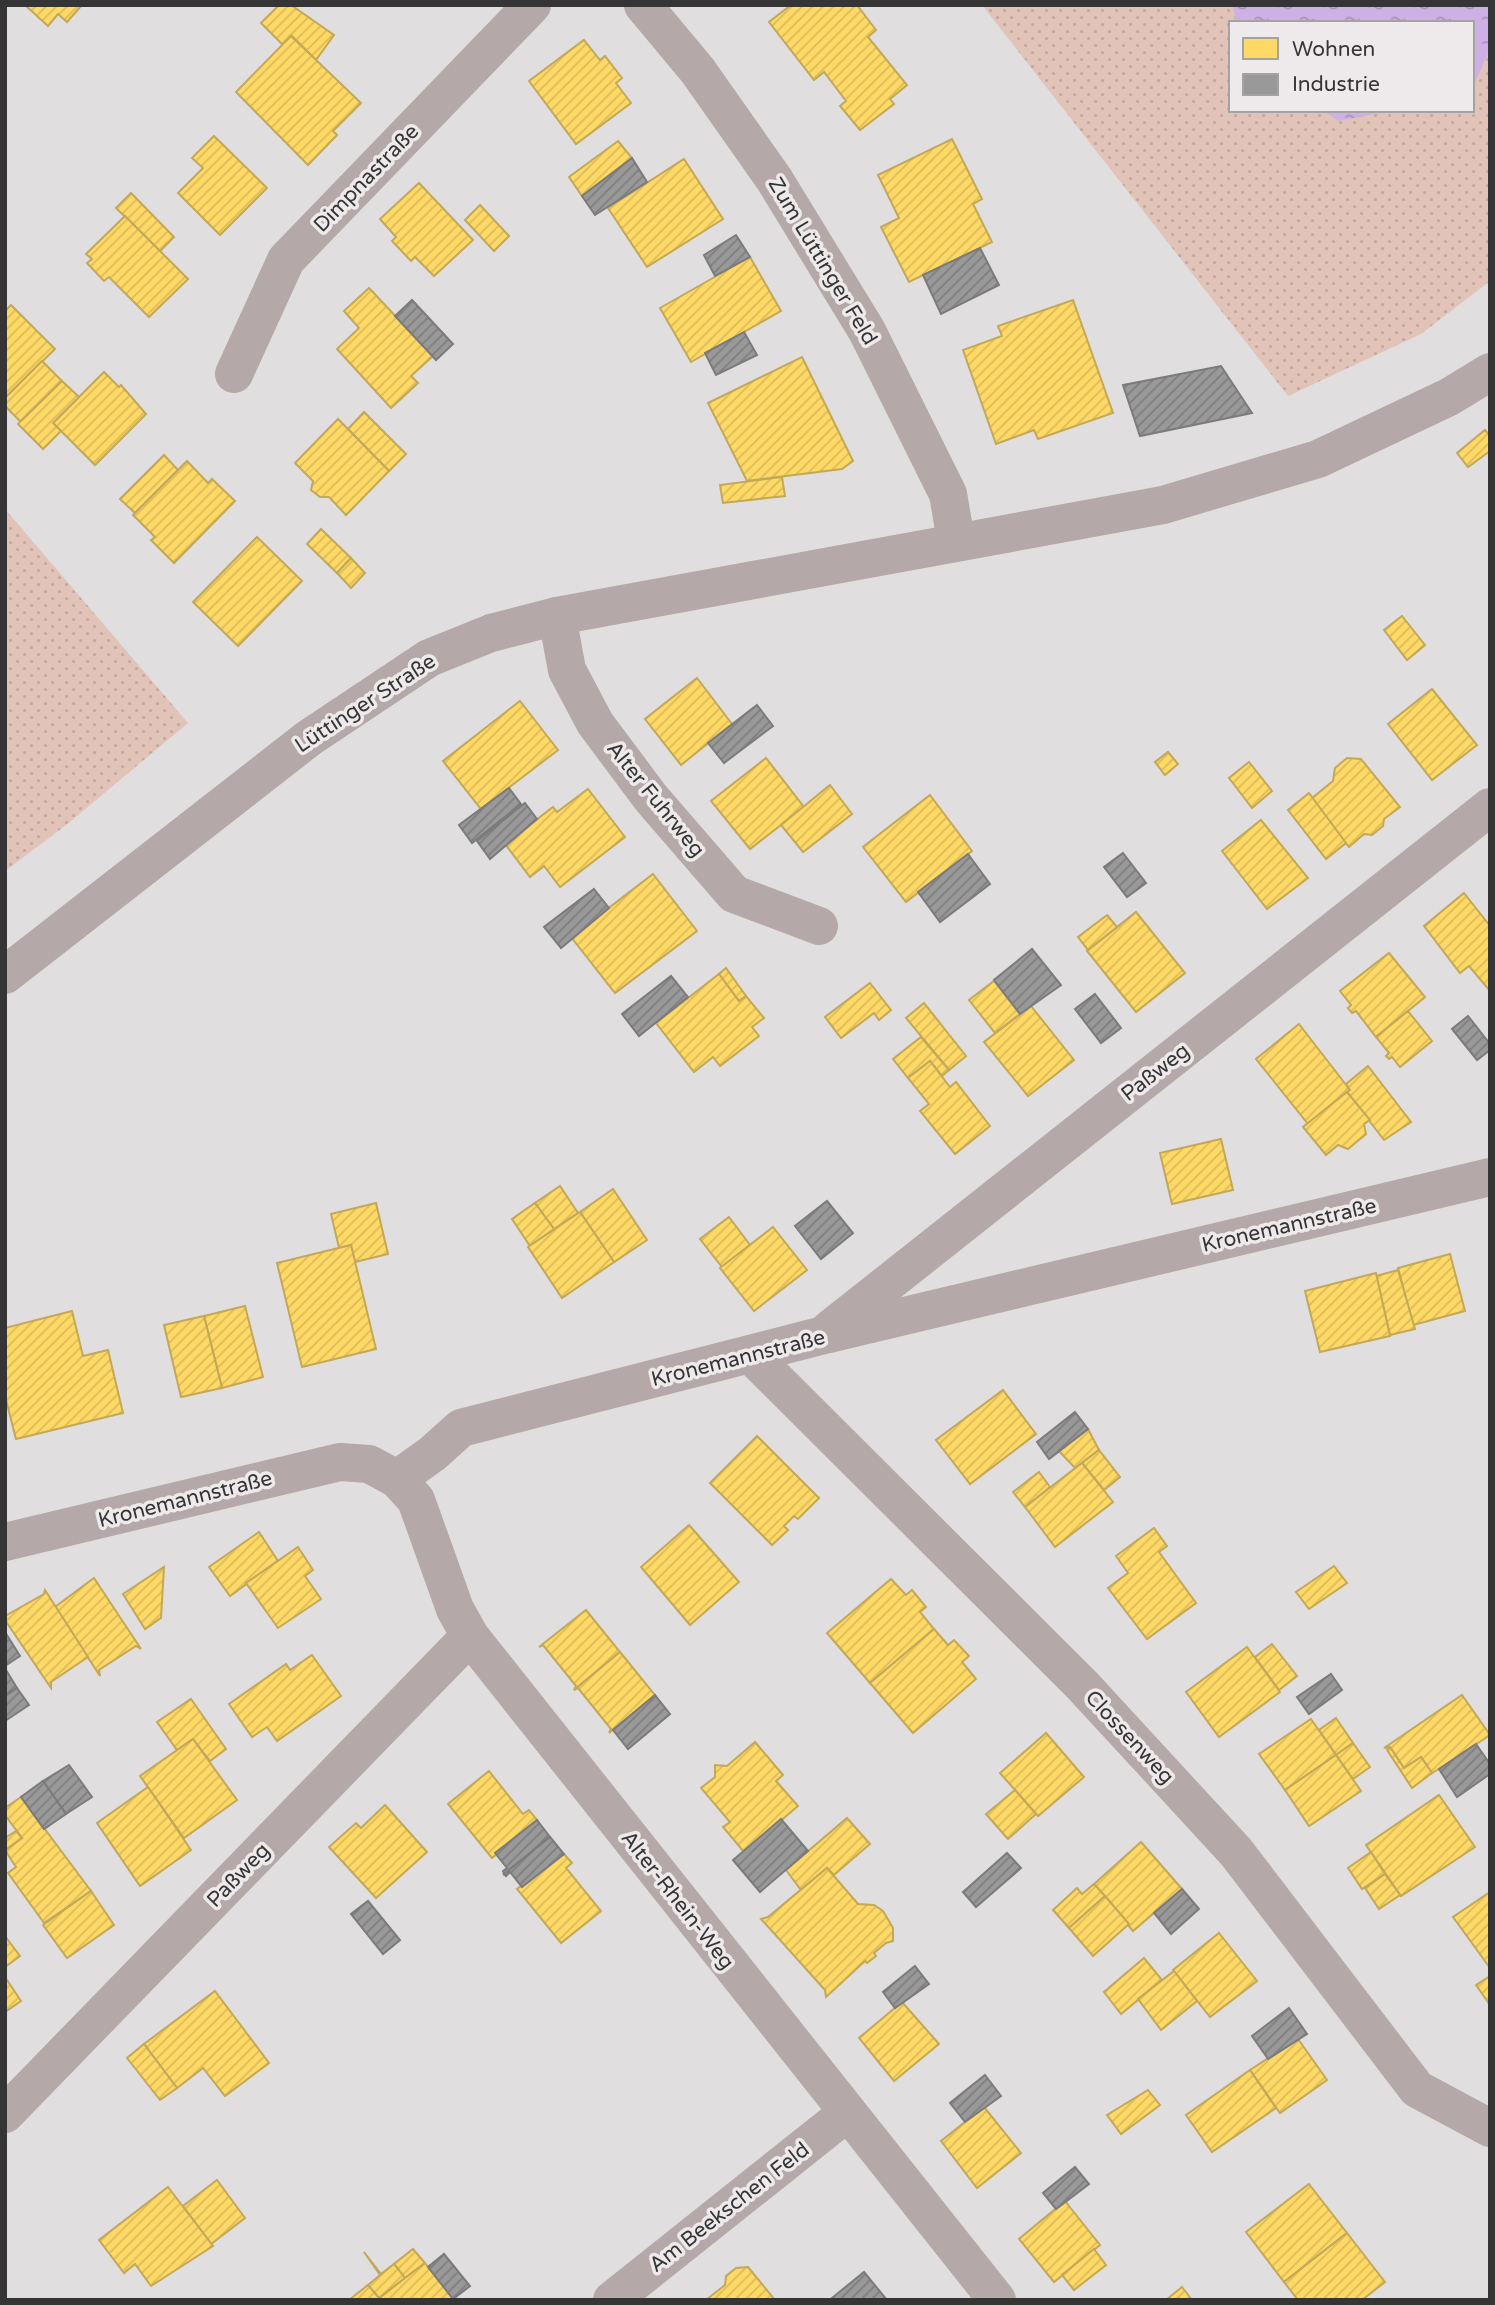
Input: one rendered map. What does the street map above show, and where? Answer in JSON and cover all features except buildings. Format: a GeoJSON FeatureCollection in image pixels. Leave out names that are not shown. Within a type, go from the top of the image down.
{"type":"FeatureCollection","features":[{"type":"Feature","properties":{"kind":"street","name":"Dimpnastraße"},"geometry":{"type":"LineString","coordinates":[[234,374],[286,260],[532,5]]}},
{"type":"Feature","properties":{"kind":"street","name":"Zum Lüttinger Feld"},"geometry":{"type":"LineString","coordinates":[[643,5],[698,71],[774,179],[867,331],[948,494],[956,541]]}},
{"type":"Feature","properties":{"kind":"street","name":"Lüttinger Straße"},"geometry":{"type":"LineString","coordinates":[[5,975],[309,738],[429,658],[491,634],[557,616],[1163,505],[1318,459],[1449,397],[1490,372]]}},
{"type":"Feature","properties":{"kind":"street","name":"Alter Fuhrweg"},"geometry":{"type":"LineString","coordinates":[[557,616],[567,670],[595,723],[651,798],[734,894],[819,926]]}},
{"type":"Feature","properties":{"kind":"street","name":"Paßweg"},"geometry":{"type":"LineString","coordinates":[[820,1336],[1490,807]]}},
{"type":"Feature","properties":{"kind":"street","name":"Kronemannstraße"},"geometry":{"type":"LineString","coordinates":[[5,1542],[340,1462],[369,1464],[397,1479],[432,1454],[461,1428],[820,1336],[1490,1177]]}},
{"type":"Feature","properties":{"kind":"street","name":"Clossenweg"},"geometry":{"type":"LineString","coordinates":[[751,1355],[1082,1685],[1236,1852],[1417,2089],[1490,2128]]}},
{"type":"Feature","properties":{"kind":"street","name":"Alter-Rhein-Weg"},"geometry":{"type":"LineString","coordinates":[[397,1479],[416,1500],[455,1609],[470,1636],[997,2300]]}},
{"type":"Feature","properties":{"kind":"street","name":"Paßweg"},"geometry":{"type":"LineString","coordinates":[[5,2114],[470,1636]]}},
{"type":"Feature","properties":{"kind":"street","name":"Am Beekschen Feld"},"geometry":{"type":"LineString","coordinates":[[611,2300],[846,2113]]}},
{"type":"Feature","properties":{"kind":"shaded area"},"geometry":{"type":"Polygon","coordinates":[[[982,5],[1490,5],[1490,281],[1421,334],[1288,396],[982,5]]]}},
{"type":"Feature","properties":{"kind":"shaded area"},"geometry":{"type":"Polygon","coordinates":[[[5,509],[188,723],[65,826],[5,871],[5,509]]]}},
{"type":"Feature","properties":{"kind":"water"},"geometry":{"type":"Polygon","coordinates":[[[1233,5],[1490,5],[1490,49],[1474,85],[1474,21],[1236,21],[1233,5]]]}},
{"type":"Feature","properties":{"kind":"water"},"geometry":{"type":"Polygon","coordinates":[[[1326,112],[1385,112],[1338,121],[1326,112]]]}}]}
